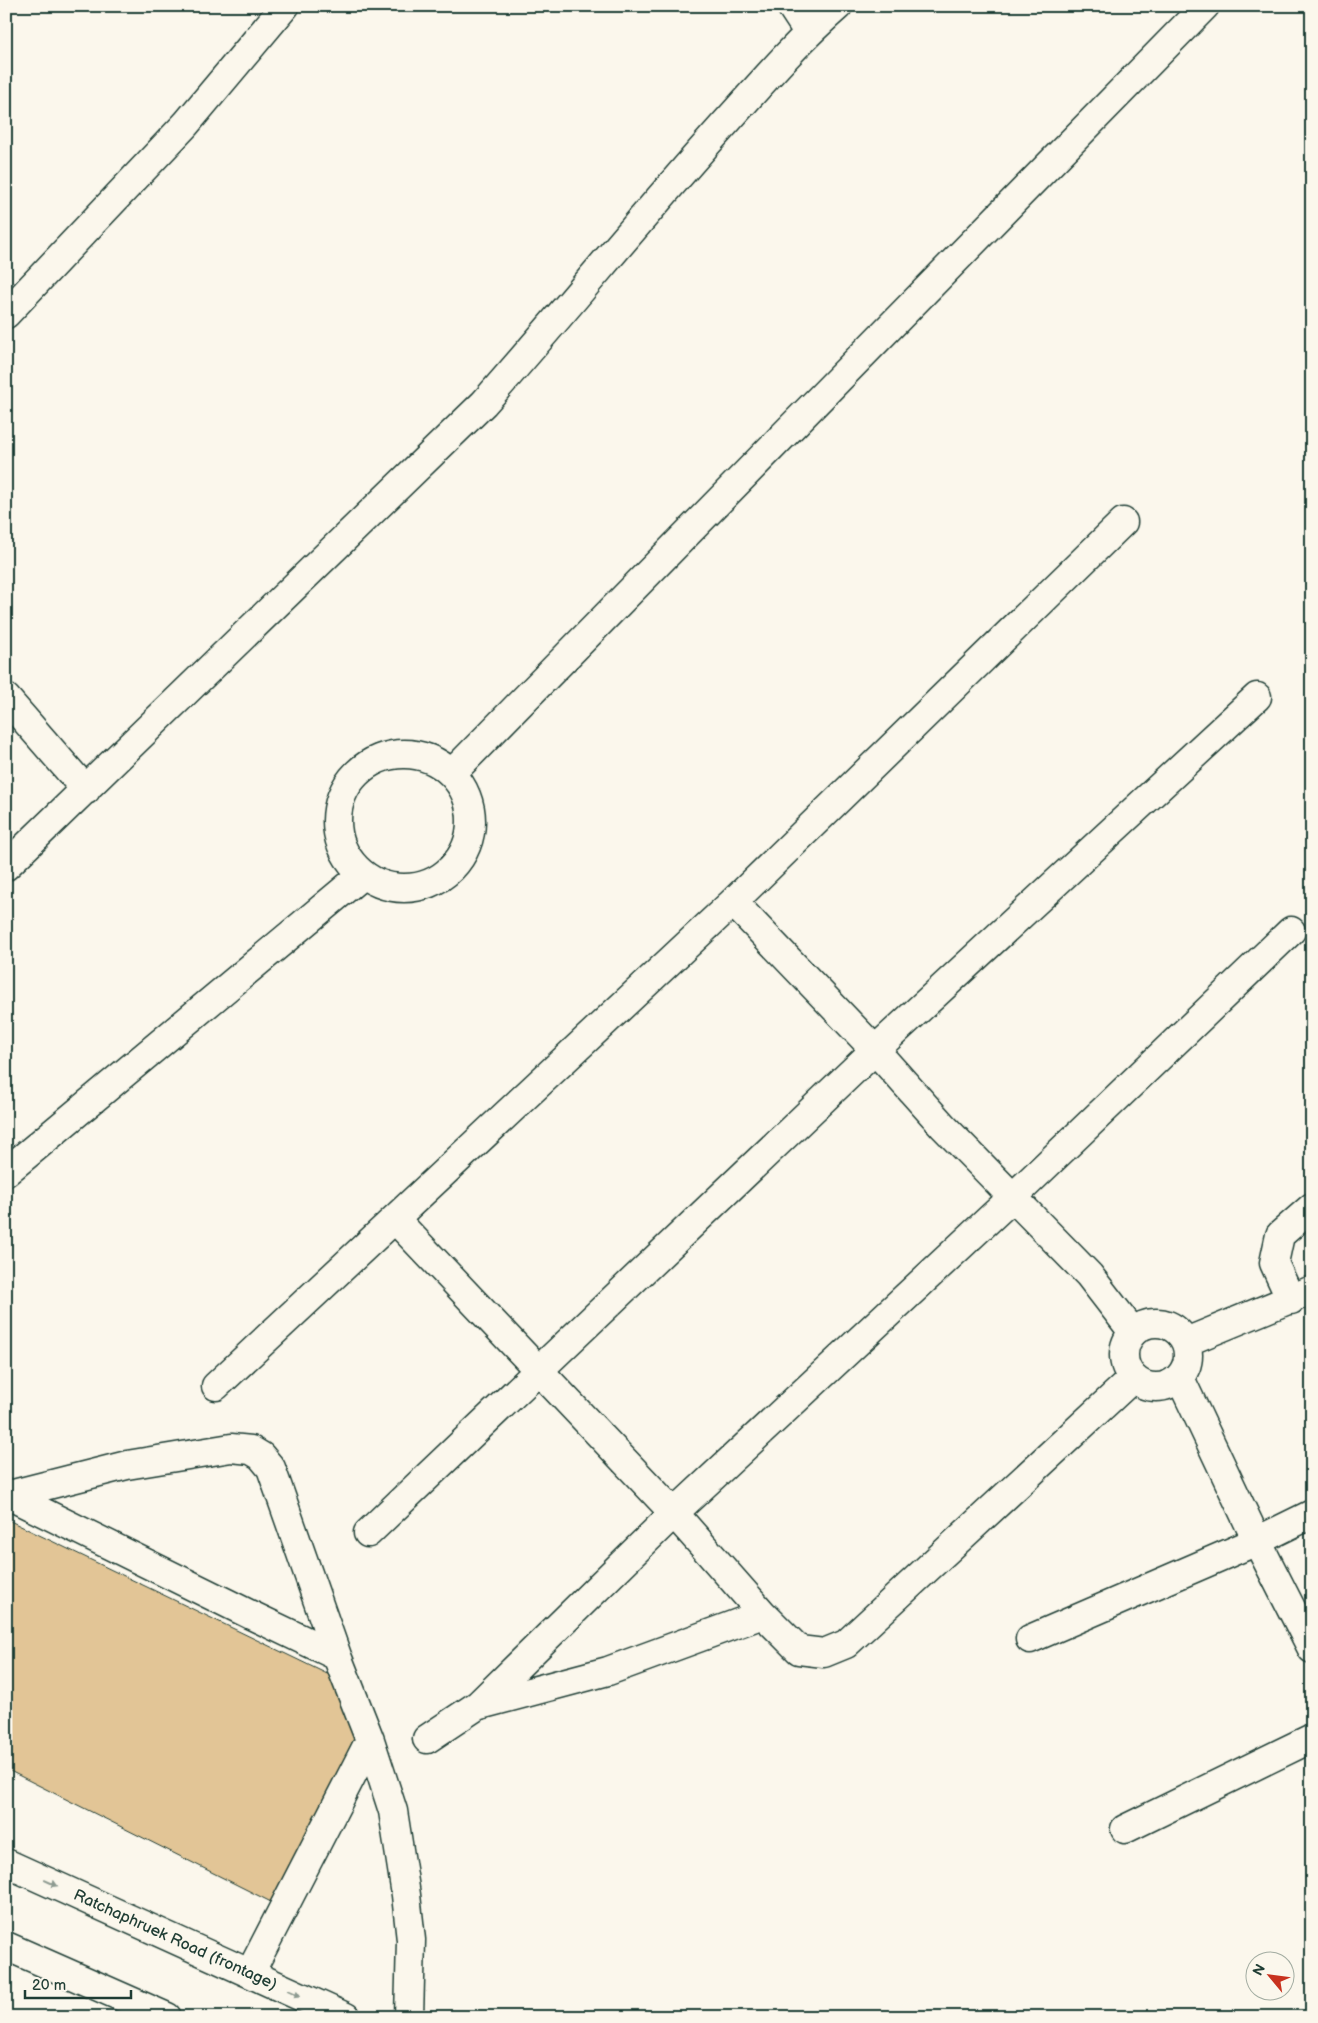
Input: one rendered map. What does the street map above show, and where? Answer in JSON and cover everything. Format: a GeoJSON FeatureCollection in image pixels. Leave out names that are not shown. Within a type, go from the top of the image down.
{"type":"FeatureCollection","features":[{"type":"Feature","properties":{"kind":"street"},"geometry":{"type":"LineString","coordinates":[[6,314],[186,124],[285,6]]}},
{"type":"Feature","properties":{"kind":"street"},"geometry":{"type":"LineString","coordinates":[[791,6],[808,32]]}},
{"type":"Feature","properties":{"kind":"street"},"geometry":{"type":"LineString","coordinates":[[6,866],[484,403],[692,160],[808,32],[838,6]]}},
{"type":"Feature","properties":{"kind":"street"},"geometry":{"type":"LineString","coordinates":[[452,772],[1205,6]]}},
{"type":"Feature","properties":{"kind":"street"},"geometry":{"type":"LineString","coordinates":[[216,1386],[733,902],[1124,522]]}},
{"type":"Feature","properties":{"kind":"street"},"geometry":{"type":"LineString","coordinates":[[368,1532],[540,1371],[875,1050],[1257,697]]}},
{"type":"Feature","properties":{"kind":"street"},"geometry":{"type":"LineString","coordinates":[[6,698],[86,790]]}},
{"type":"Feature","properties":{"kind":"street"},"geometry":{"type":"LineString","coordinates":[[420,754],[452,772],[470,802],[471,836],[456,866],[428,886],[394,888],[362,875],[340,846],[339,836],[337,809],[353,776],[384,755],[420,754]]}},
{"type":"Feature","properties":{"kind":"street"},"geometry":{"type":"LineString","coordinates":[[6,1172],[362,875]]}},
{"type":"Feature","properties":{"kind":"street"},"geometry":{"type":"LineString","coordinates":[[733,902],[875,1050],[943,1126],[1089,1275],[1133,1332]]}},
{"type":"Feature","properties":{"kind":"street"},"geometry":{"type":"LineString","coordinates":[[427,1739],[478,1706],[674,1512],[1012,1198],[1291,931]]}},
{"type":"Feature","properties":{"kind":"street"},"geometry":{"type":"LineString","coordinates":[[1186,1342],[1301,1295],[1274,1263],[1280,1235],[1312,1207]]}},
{"type":"Feature","properties":{"kind":"street"},"geometry":{"type":"LineString","coordinates":[[395,1219],[674,1512],[763,1614],[800,1650],[824,1653],[846,1644],[1133,1378]]}},
{"type":"Feature","properties":{"kind":"street"},"geometry":{"type":"LineString","coordinates":[[1156,1322],[1168,1324],[1179,1331],[1186,1342],[1188,1354],[1186,1367],[1180,1378],[1169,1385],[1157,1387],[1144,1386],[1133,1378],[1126,1368],[1124,1356],[1126,1343],[1133,1332],[1143,1325],[1156,1322]]}},
{"type":"Feature","properties":{"kind":"street"},"geometry":{"type":"LineString","coordinates":[[1180,1378],[1257,1541],[1312,1649]]}},
{"type":"Feature","properties":{"kind":"street"},"geometry":{"type":"LineString","coordinates":[[7,1494],[127,1465],[232,1448],[251,1450],[261,1456],[271,1468],[370,1740],[393,1811],[411,1940],[408,2017]]}},
{"type":"Feature","properties":{"kind":"street"},"geometry":{"type":"LineString","coordinates":[[7,1494],[338,1656]]}},
{"type":"Feature","properties":{"kind":"street"},"geometry":{"type":"LineString","coordinates":[[1030,1639],[1257,1541],[1312,1514]]}},
{"type":"Feature","properties":{"kind":"street"},"geometry":{"type":"LineString","coordinates":[[478,1706],[608,1671],[763,1614]]}},
{"type":"Feature","properties":{"kind":"street"},"geometry":{"type":"LineString","coordinates":[[1125,1829],[1312,1738]]}},
{"type":"Feature","properties":{"kind":"street"},"geometry":{"type":"LineString","coordinates":[[250,1973],[370,1740]]}},
{"type":"Feature","properties":{"kind":"street","name":"Ratchaphruek Road (frontage)"},"geometry":{"type":"LineString","coordinates":[[6,1863],[346,2017]]}},
{"type":"Feature","properties":{"kind":"street"},"geometry":{"type":"LineString","coordinates":[[6,1946],[167,2017]]}},
{"type":"Feature","properties":{"kind":"building"},"geometry":{"type":"Polygon","coordinates":[[[6,1519],[346,1683],[360,1726],[275,1904],[6,1769],[6,1519]]]}}]}
